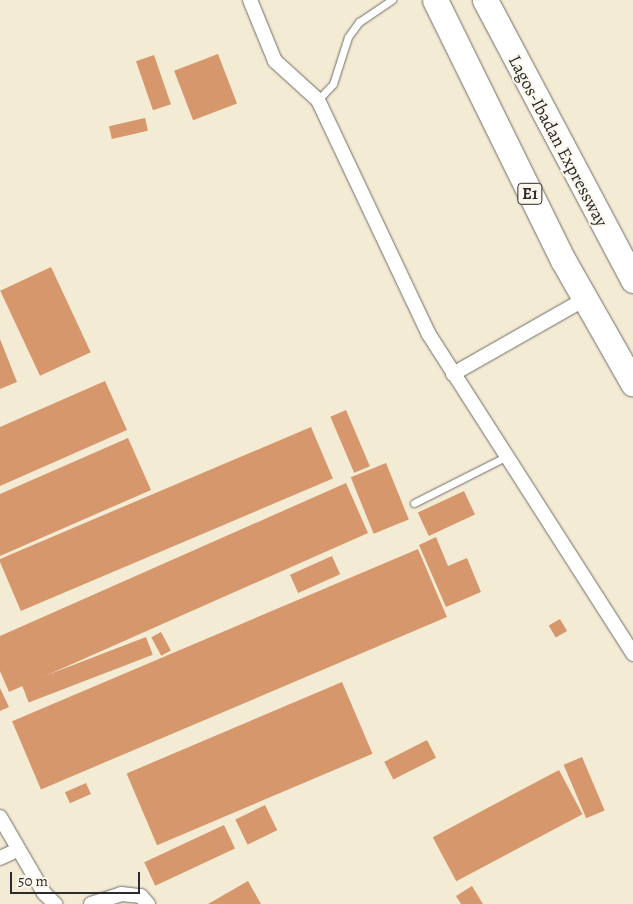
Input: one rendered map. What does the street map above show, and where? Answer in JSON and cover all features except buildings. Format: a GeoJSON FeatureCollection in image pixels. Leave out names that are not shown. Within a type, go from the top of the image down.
{"type":"FeatureCollection","features":[{"type":"Feature","properties":{"kind":"highway","name":"E1"},"geometry":{"type":"LineString","coordinates":[[435,0],[585,299],[633,384]]}},
{"type":"Feature","properties":{"kind":"highway","name":"Lagos-Ibadan Expressway"},"geometry":{"type":"LineString","coordinates":[[485,0],[630,271]]}},
{"type":"Feature","properties":{"kind":"street"},"geometry":{"type":"LineString","coordinates":[[250,0],[275,61],[318,100],[428,333],[633,654]]}},
{"type":"Feature","properties":{"kind":"street"},"geometry":{"type":"LineString","coordinates":[[453,374],[585,299]]}},
{"type":"Feature","properties":{"kind":"street"},"geometry":{"type":"LineString","coordinates":[[0,817],[17,850],[44,893],[55,904]]}},
{"type":"Feature","properties":{"kind":"street"},"geometry":{"type":"LineString","coordinates":[[0,858],[17,850]]}},
{"type":"Feature","properties":{"kind":"street"},"geometry":{"type":"LineString","coordinates":[[91,904],[121,894],[141,896],[148,904]]}},
{"type":"Feature","properties":{"kind":"lane"},"geometry":{"type":"LineString","coordinates":[[318,100],[333,84],[348,37],[359,22],[392,0]]}},
{"type":"Feature","properties":{"kind":"lane"},"geometry":{"type":"LineString","coordinates":[[414,504],[507,456]]}}]}
